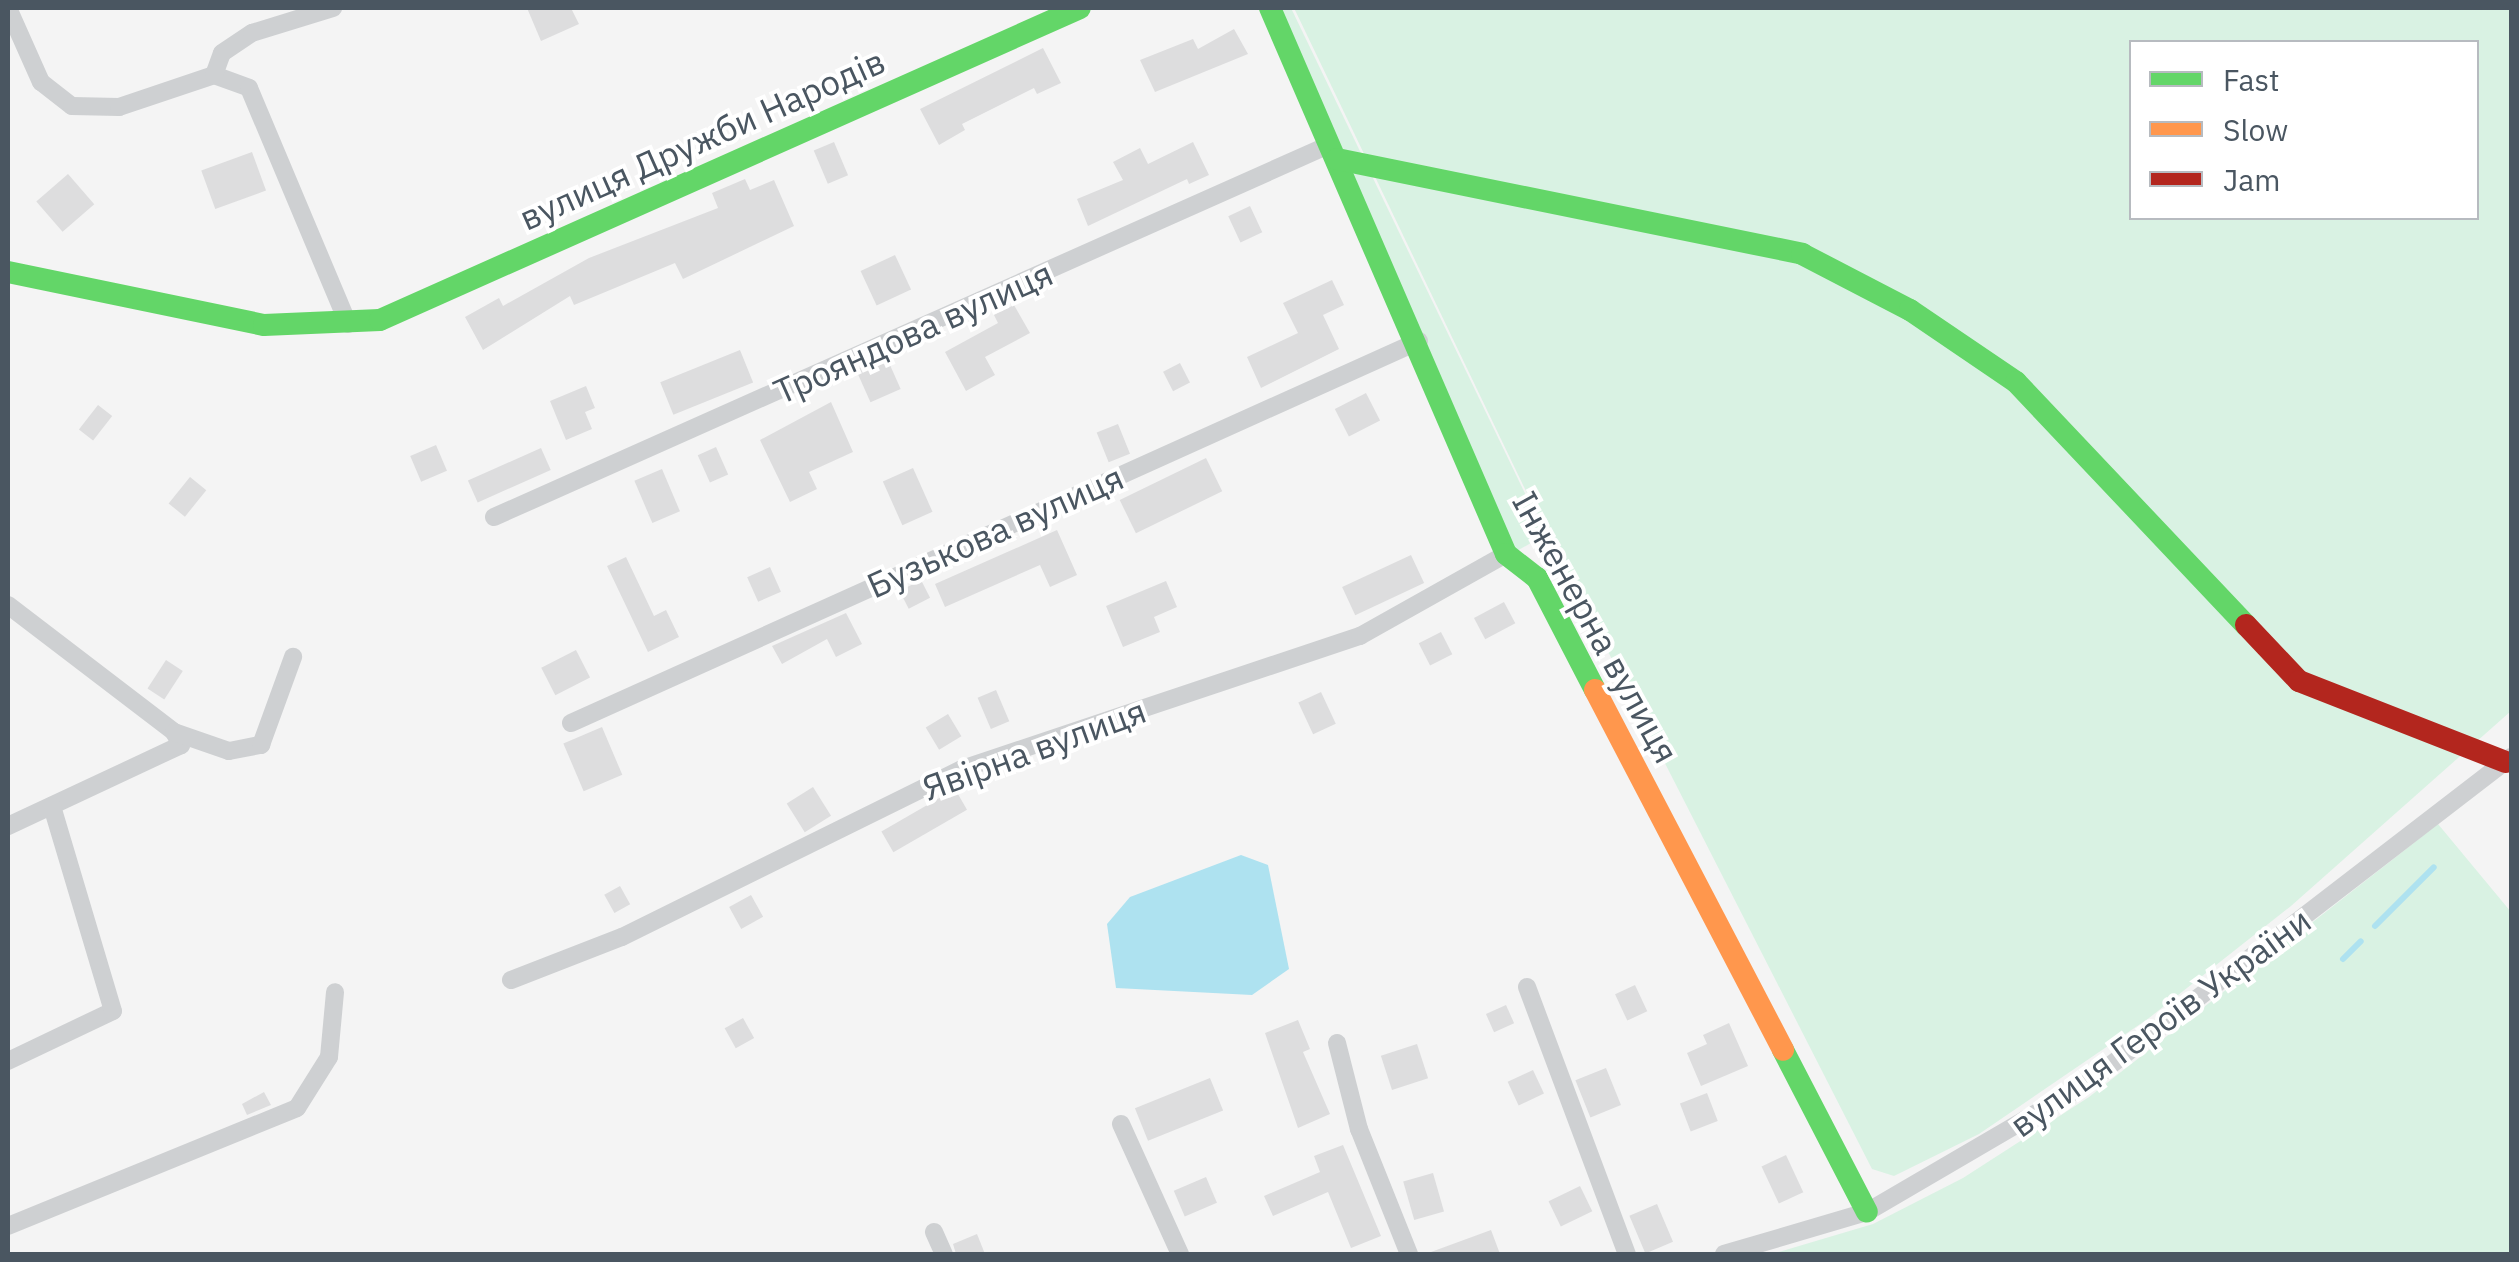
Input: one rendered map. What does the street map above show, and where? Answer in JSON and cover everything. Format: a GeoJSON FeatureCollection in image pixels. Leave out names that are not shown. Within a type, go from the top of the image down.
{"type":"FeatureCollection","features":[{"type":"Feature","properties":{"kind":"street"},"geometry":{"type":"LineString","coordinates":[[8,8],[41,82],[72,106],[119,107],[214,76],[249,88],[263,112],[348,324]]}},
{"type":"Feature","properties":{"kind":"street"},"geometry":{"type":"LineString","coordinates":[[214,76],[222,52],[252,33],[333,8]]}},
{"type":"Feature","properties":{"kind":"street","name":"вулиця Дружби Народів"},"geometry":{"type":"LineString","coordinates":[[8,272],[264,326],[380,320],[1080,8]]}},
{"type":"Feature","properties":{"kind":"street","name":"Інженерна вулиця"},"geometry":{"type":"LineString","coordinates":[[1270,8],[1420,340],[1506,554],[1537,578],[1866,1212]]}},
{"type":"Feature","properties":{"kind":"street"},"geometry":{"type":"LineString","coordinates":[[1334,152],[1802,254],[1880,294],[2016,382],[2298,681],[2509,760]]}},
{"type":"Feature","properties":{"kind":"street","name":"Трояндова вулиця"},"geometry":{"type":"LineString","coordinates":[[494,517],[1334,152]]}},
{"type":"Feature","properties":{"kind":"street","name":"Бузькова вулиця"},"geometry":{"type":"LineString","coordinates":[[571,723],[1420,340]]}},
{"type":"Feature","properties":{"kind":"street","name":"Явірна вулиця"},"geometry":{"type":"LineString","coordinates":[[511,980],[622,937],[962,768],[1360,636],[1506,554]]}},
{"type":"Feature","properties":{"kind":"street"},"geometry":{"type":"LineString","coordinates":[[8,604],[174,732],[229,751],[261,745],[293,657]]}},
{"type":"Feature","properties":{"kind":"street"},"geometry":{"type":"LineString","coordinates":[[8,826],[176,752],[181,744],[174,732]]}},
{"type":"Feature","properties":{"kind":"street","name":"вулиця Героїв України"},"geometry":{"type":"LineString","coordinates":[[1724,1254],[1866,1212],[2086,1084],[2509,760]]}},
{"type":"Feature","properties":{"kind":"street"},"geometry":{"type":"LineString","coordinates":[[8,1061],[113,1011],[52,806]]}},
{"type":"Feature","properties":{"kind":"street"},"geometry":{"type":"LineString","coordinates":[[1527,987],[1628,1254]]}},
{"type":"Feature","properties":{"kind":"street"},"geometry":{"type":"LineString","coordinates":[[8,1226],[297,1108],[329,1058],[336,992]]}},
{"type":"Feature","properties":{"kind":"street"},"geometry":{"type":"LineString","coordinates":[[1337,1044],[1358,1129],[1409,1254]]}},
{"type":"Feature","properties":{"kind":"street"},"geometry":{"type":"LineString","coordinates":[[1121,1124],[1180,1254]]}},
{"type":"Feature","properties":{"kind":"street"},"geometry":{"type":"LineString","coordinates":[[934,1232],[944,1254]]}},
{"type":"Feature","properties":{"kind":"green space"},"geometry":{"type":"Polygon","coordinates":[[[1272,8],[1291,8],[1545,535],[1515,552],[1272,8]]]}},
{"type":"Feature","properties":{"kind":"green space"},"geometry":{"type":"Polygon","coordinates":[[[1294,8],[2511,8],[2511,711],[2291,906],[2149,1018],[1979,1134],[1894,1176],[1872,1169],[1523,485],[1294,8]]]}},
{"type":"Feature","properties":{"kind":"green space"},"geometry":{"type":"Polygon","coordinates":[[[2438,824],[2511,912],[2511,1254],[1772,1254],[1873,1224],[1963,1178],[2089,1097],[2438,824]]]}},
{"type":"Feature","properties":{"kind":"water"},"geometry":{"type":"Polygon","coordinates":[[[1241,855],[1268,865],[1289,969],[1252,995],[1116,988],[1107,924],[1130,897],[1241,855]]]}},
{"type":"Feature","properties":{"kind":"building"},"geometry":{"type":"Polygon","coordinates":[[[527,8],[571,8],[579,24],[541,41],[527,8]]]}},
{"type":"Feature","properties":{"kind":"building"},"geometry":{"type":"Polygon","coordinates":[[[1234,29],[1248,54],[1155,92],[1140,60],[1193,39],[1198,49],[1234,29]]]}},
{"type":"Feature","properties":{"kind":"building"},"geometry":{"type":"Polygon","coordinates":[[[1043,48],[1061,83],[1037,94],[1034,88],[962,124],[965,130],[939,145],[920,109],[1043,48]]]}},
{"type":"Feature","properties":{"kind":"building"},"geometry":{"type":"Polygon","coordinates":[[[834,142],[848,175],[828,184],[814,151],[834,142]]]}},
{"type":"Feature","properties":{"kind":"building"},"geometry":{"type":"Polygon","coordinates":[[[1193,142],[1209,175],[1189,184],[1187,179],[1088,226],[1077,199],[1123,180],[1113,162],[1140,148],[1148,164],[1193,142]]]}},
{"type":"Feature","properties":{"kind":"building"},"geometry":{"type":"Polygon","coordinates":[[[252,152],[266,191],[215,209],[201,170],[252,152]]]}},
{"type":"Feature","properties":{"kind":"building"},"geometry":{"type":"Polygon","coordinates":[[[68,174],[94,204],[63,232],[36,202],[68,174]]]}},
{"type":"Feature","properties":{"kind":"building"},"geometry":{"type":"Polygon","coordinates":[[[745,179],[750,190],[774,180],[794,226],[683,279],[675,263],[574,305],[570,296],[483,350],[465,317],[499,298],[503,306],[589,258],[718,208],[712,193],[745,179]]]}},
{"type":"Feature","properties":{"kind":"building"},"geometry":{"type":"Polygon","coordinates":[[[1250,206],[1262,232],[1241,242],[1228,216],[1250,206]]]}},
{"type":"Feature","properties":{"kind":"building"},"geometry":{"type":"Polygon","coordinates":[[[895,255],[911,289],[877,305],[861,271],[895,255]]]}},
{"type":"Feature","properties":{"kind":"building"},"geometry":{"type":"Polygon","coordinates":[[[1332,280],[1344,305],[1323,315],[1339,349],[1261,388],[1247,357],[1298,333],[1283,303],[1332,280]]]}},
{"type":"Feature","properties":{"kind":"building"},"geometry":{"type":"Polygon","coordinates":[[[1014,305],[1030,333],[985,357],[995,375],[966,391],[945,352],[998,323],[994,315],[1014,305]]]}},
{"type":"Feature","properties":{"kind":"building"},"geometry":{"type":"Polygon","coordinates":[[[740,350],[753,382],[673,415],[660,382],[740,350]]]}},
{"type":"Feature","properties":{"kind":"building"},"geometry":{"type":"Polygon","coordinates":[[[886,356],[901,389],[870,402],[856,369],[886,356]]]}},
{"type":"Feature","properties":{"kind":"building"},"geometry":{"type":"Polygon","coordinates":[[[1180,363],[1190,383],[1173,391],[1163,372],[1180,363]]]}},
{"type":"Feature","properties":{"kind":"building"},"geometry":{"type":"Polygon","coordinates":[[[586,386],[595,408],[585,412],[592,429],[566,440],[550,401],[586,386]]]}},
{"type":"Feature","properties":{"kind":"building"},"geometry":{"type":"Polygon","coordinates":[[[1366,393],[1380,421],[1349,437],[1335,409],[1366,393]]]}},
{"type":"Feature","properties":{"kind":"building"},"geometry":{"type":"Polygon","coordinates":[[[831,402],[853,452],[809,472],[817,489],[790,502],[760,440],[831,402]]]}},
{"type":"Feature","properties":{"kind":"building"},"geometry":{"type":"Polygon","coordinates":[[[98,405],[112,416],[93,441],[79,429],[98,405]]]}},
{"type":"Feature","properties":{"kind":"building"},"geometry":{"type":"Polygon","coordinates":[[[1118,424],[1130,454],[1109,462],[1097,433],[1118,424]]]}},
{"type":"Feature","properties":{"kind":"building"},"geometry":{"type":"Polygon","coordinates":[[[436,445],[447,471],[421,482],[410,456],[436,445]]]}},
{"type":"Feature","properties":{"kind":"building"},"geometry":{"type":"Polygon","coordinates":[[[716,447],[728,474],[710,483],[698,455],[716,447]]]}},
{"type":"Feature","properties":{"kind":"building"},"geometry":{"type":"Polygon","coordinates":[[[541,448],[551,470],[478,502],[468,481],[541,448]]]}},
{"type":"Feature","properties":{"kind":"building"},"geometry":{"type":"Polygon","coordinates":[[[1206,458],[1222,491],[1136,533],[1120,500],[1206,458]]]}},
{"type":"Feature","properties":{"kind":"building"},"geometry":{"type":"Polygon","coordinates":[[[913,468],[933,512],[902,525],[883,481],[913,468]]]}},
{"type":"Feature","properties":{"kind":"building"},"geometry":{"type":"Polygon","coordinates":[[[662,469],[680,511],[652,523],[634,481],[662,469]]]}},
{"type":"Feature","properties":{"kind":"building"},"geometry":{"type":"Polygon","coordinates":[[[190,477],[206,490],[185,517],[169,503],[190,477]]]}},
{"type":"Feature","properties":{"kind":"building"},"geometry":{"type":"Polygon","coordinates":[[[1057,530],[1077,575],[1050,587],[1040,565],[945,607],[935,584],[1057,530]]]}},
{"type":"Feature","properties":{"kind":"building"},"geometry":{"type":"Polygon","coordinates":[[[1411,555],[1424,583],[1355,615],[1342,587],[1411,555]]]}},
{"type":"Feature","properties":{"kind":"building"},"geometry":{"type":"Polygon","coordinates":[[[626,557],[654,616],[666,610],[679,637],[648,652],[607,566],[626,557]]]}},
{"type":"Feature","properties":{"kind":"building"},"geometry":{"type":"Polygon","coordinates":[[[770,567],[781,592],[758,602],[747,577],[770,567]]]}},
{"type":"Feature","properties":{"kind":"building"},"geometry":{"type":"Polygon","coordinates":[[[921,580],[930,598],[909,609],[900,591],[921,580]]]}},
{"type":"Feature","properties":{"kind":"building"},"geometry":{"type":"Polygon","coordinates":[[[1166,581],[1177,607],[1154,617],[1160,632],[1123,647],[1106,606],[1166,581]]]}},
{"type":"Feature","properties":{"kind":"building"},"geometry":{"type":"Polygon","coordinates":[[[1504,602],[1515,623],[1485,639],[1474,618],[1504,602]]]}},
{"type":"Feature","properties":{"kind":"building"},"geometry":{"type":"Polygon","coordinates":[[[846,613],[862,644],[836,657],[827,639],[782,664],[772,646],[846,613]]]}},
{"type":"Feature","properties":{"kind":"building"},"geometry":{"type":"Polygon","coordinates":[[[1441,632],[1452,654],[1430,666],[1419,643],[1441,632]]]}},
{"type":"Feature","properties":{"kind":"building"},"geometry":{"type":"Polygon","coordinates":[[[576,650],[590,678],[555,695],[541,668],[576,650]]]}},
{"type":"Feature","properties":{"kind":"building"},"geometry":{"type":"Polygon","coordinates":[[[166,660],[183,671],[164,699],[147,689],[166,660]]]}},
{"type":"Feature","properties":{"kind":"building"},"geometry":{"type":"Polygon","coordinates":[[[996,690],[1009,721],[991,729],[978,698],[996,690]]]}},
{"type":"Feature","properties":{"kind":"building"},"geometry":{"type":"Polygon","coordinates":[[[1321,692],[1336,724],[1313,734],[1298,703],[1321,692]]]}},
{"type":"Feature","properties":{"kind":"building"},"geometry":{"type":"Polygon","coordinates":[[[948,714],[961,736],[939,750],[926,727],[948,714]]]}},
{"type":"Feature","properties":{"kind":"building"},"geometry":{"type":"Polygon","coordinates":[[[602,727],[622,775],[584,791],[563,743],[602,727]]]}},
{"type":"Feature","properties":{"kind":"building"},"geometry":{"type":"Polygon","coordinates":[[[813,787],[831,816],[805,832],[787,803],[813,787]]]}},
{"type":"Feature","properties":{"kind":"building"},"geometry":{"type":"Polygon","coordinates":[[[955,789],[967,810],[893,852],[881,831],[955,789]]]}},
{"type":"Feature","properties":{"kind":"building"},"geometry":{"type":"Polygon","coordinates":[[[620,886],[630,904],[614,913],[604,895],[620,886]]]}},
{"type":"Feature","properties":{"kind":"building"},"geometry":{"type":"Polygon","coordinates":[[[751,895],[763,917],[741,929],[729,907],[751,895]]]}},
{"type":"Feature","properties":{"kind":"building"},"geometry":{"type":"Polygon","coordinates":[[[1635,985],[1647,1011],[1627,1021],[1615,994],[1635,985]]]}},
{"type":"Feature","properties":{"kind":"building"},"geometry":{"type":"Polygon","coordinates":[[[1506,1005],[1514,1023],[1494,1032],[1486,1014],[1506,1005]]]}},
{"type":"Feature","properties":{"kind":"building"},"geometry":{"type":"Polygon","coordinates":[[[743,1018],[754,1038],[736,1048],[725,1028],[743,1018]]]}},
{"type":"Feature","properties":{"kind":"building"},"geometry":{"type":"Polygon","coordinates":[[[1298,1020],[1310,1049],[1303,1052],[1330,1114],[1298,1128],[1265,1033],[1298,1020]]]}},
{"type":"Feature","properties":{"kind":"building"},"geometry":{"type":"Polygon","coordinates":[[[1729,1023],[1748,1066],[1701,1086],[1687,1053],[1707,1044],[1703,1035],[1729,1023]]]}},
{"type":"Feature","properties":{"kind":"building"},"geometry":{"type":"Polygon","coordinates":[[[1417,1044],[1428,1078],[1392,1090],[1381,1056],[1417,1044]]]}},
{"type":"Feature","properties":{"kind":"building"},"geometry":{"type":"Polygon","coordinates":[[[1606,1068],[1621,1105],[1590,1117],[1575,1080],[1606,1068]]]}},
{"type":"Feature","properties":{"kind":"building"},"geometry":{"type":"Polygon","coordinates":[[[1533,1070],[1544,1094],[1519,1105],[1508,1082],[1533,1070]]]}},
{"type":"Feature","properties":{"kind":"building"},"geometry":{"type":"Polygon","coordinates":[[[1210,1078],[1223,1110],[1148,1141],[1135,1108],[1210,1078]]]}},
{"type":"Feature","properties":{"kind":"building"},"geometry":{"type":"Polygon","coordinates":[[[264,1092],[271,1105],[247,1115],[242,1104],[264,1092]]]}},
{"type":"Feature","properties":{"kind":"building"},"geometry":{"type":"Polygon","coordinates":[[[1707,1093],[1718,1121],[1691,1131],[1680,1103],[1707,1093]]]}},
{"type":"Feature","properties":{"kind":"building"},"geometry":{"type":"Polygon","coordinates":[[[1343,1145],[1381,1236],[1351,1248],[1328,1192],[1273,1216],[1264,1196],[1320,1172],[1314,1156],[1343,1145]]]}},
{"type":"Feature","properties":{"kind":"building"},"geometry":{"type":"Polygon","coordinates":[[[1786,1155],[1803,1192],[1779,1204],[1762,1166],[1786,1155]]]}},
{"type":"Feature","properties":{"kind":"building"},"geometry":{"type":"Polygon","coordinates":[[[1433,1173],[1444,1211],[1414,1220],[1403,1182],[1433,1173]]]}},
{"type":"Feature","properties":{"kind":"building"},"geometry":{"type":"Polygon","coordinates":[[[1206,1177],[1217,1203],[1185,1216],[1174,1191],[1206,1177]]]}},
{"type":"Feature","properties":{"kind":"building"},"geometry":{"type":"Polygon","coordinates":[[[1580,1186],[1592,1211],[1561,1227],[1549,1201],[1580,1186]]]}},
{"type":"Feature","properties":{"kind":"building"},"geometry":{"type":"Polygon","coordinates":[[[1657,1204],[1673,1242],[1645,1253],[1629,1216],[1657,1204]]]}},
{"type":"Feature","properties":{"kind":"building"},"geometry":{"type":"Polygon","coordinates":[[[1491,1230],[1500,1254],[1431,1254],[1431,1252],[1491,1230]]]}},
{"type":"Feature","properties":{"kind":"building"},"geometry":{"type":"Polygon","coordinates":[[[977,1234],[985,1254],[956,1254],[953,1244],[977,1234]]]}},
{"type":"Feature","properties":{"kind":"waterway"},"geometry":{"type":"LineString","coordinates":[[2375,926],[2434,867]]}},
{"type":"Feature","properties":{"kind":"waterway"},"geometry":{"type":"LineString","coordinates":[[2343,959],[2361,941]]}},
{"type":"Feature","properties":{"kind":"traffic: fast"},"geometry":{"type":"LineString","coordinates":[[8,272],[264,325],[380,320],[1080,8]]}},
{"type":"Feature","properties":{"kind":"traffic: fast"},"geometry":{"type":"LineString","coordinates":[[1270,8],[1506,554],[1537,578],[1595,690]]}},
{"type":"Feature","properties":{"kind":"traffic: fast"},"geometry":{"type":"LineString","coordinates":[[1337,159],[1802,254],[1910,310],[2016,382],[2246,625]]}},
{"type":"Feature","properties":{"kind":"traffic: fast"},"geometry":{"type":"LineString","coordinates":[[1783,1050],[1867,1212]]}},
{"type":"Feature","properties":{"kind":"traffic: slow"},"geometry":{"type":"LineString","coordinates":[[1595,690],[1783,1050]]}},
{"type":"Feature","properties":{"kind":"traffic: jam"},"geometry":{"type":"LineString","coordinates":[[2246,625],[2299,681],[2506,762]]}}]}
